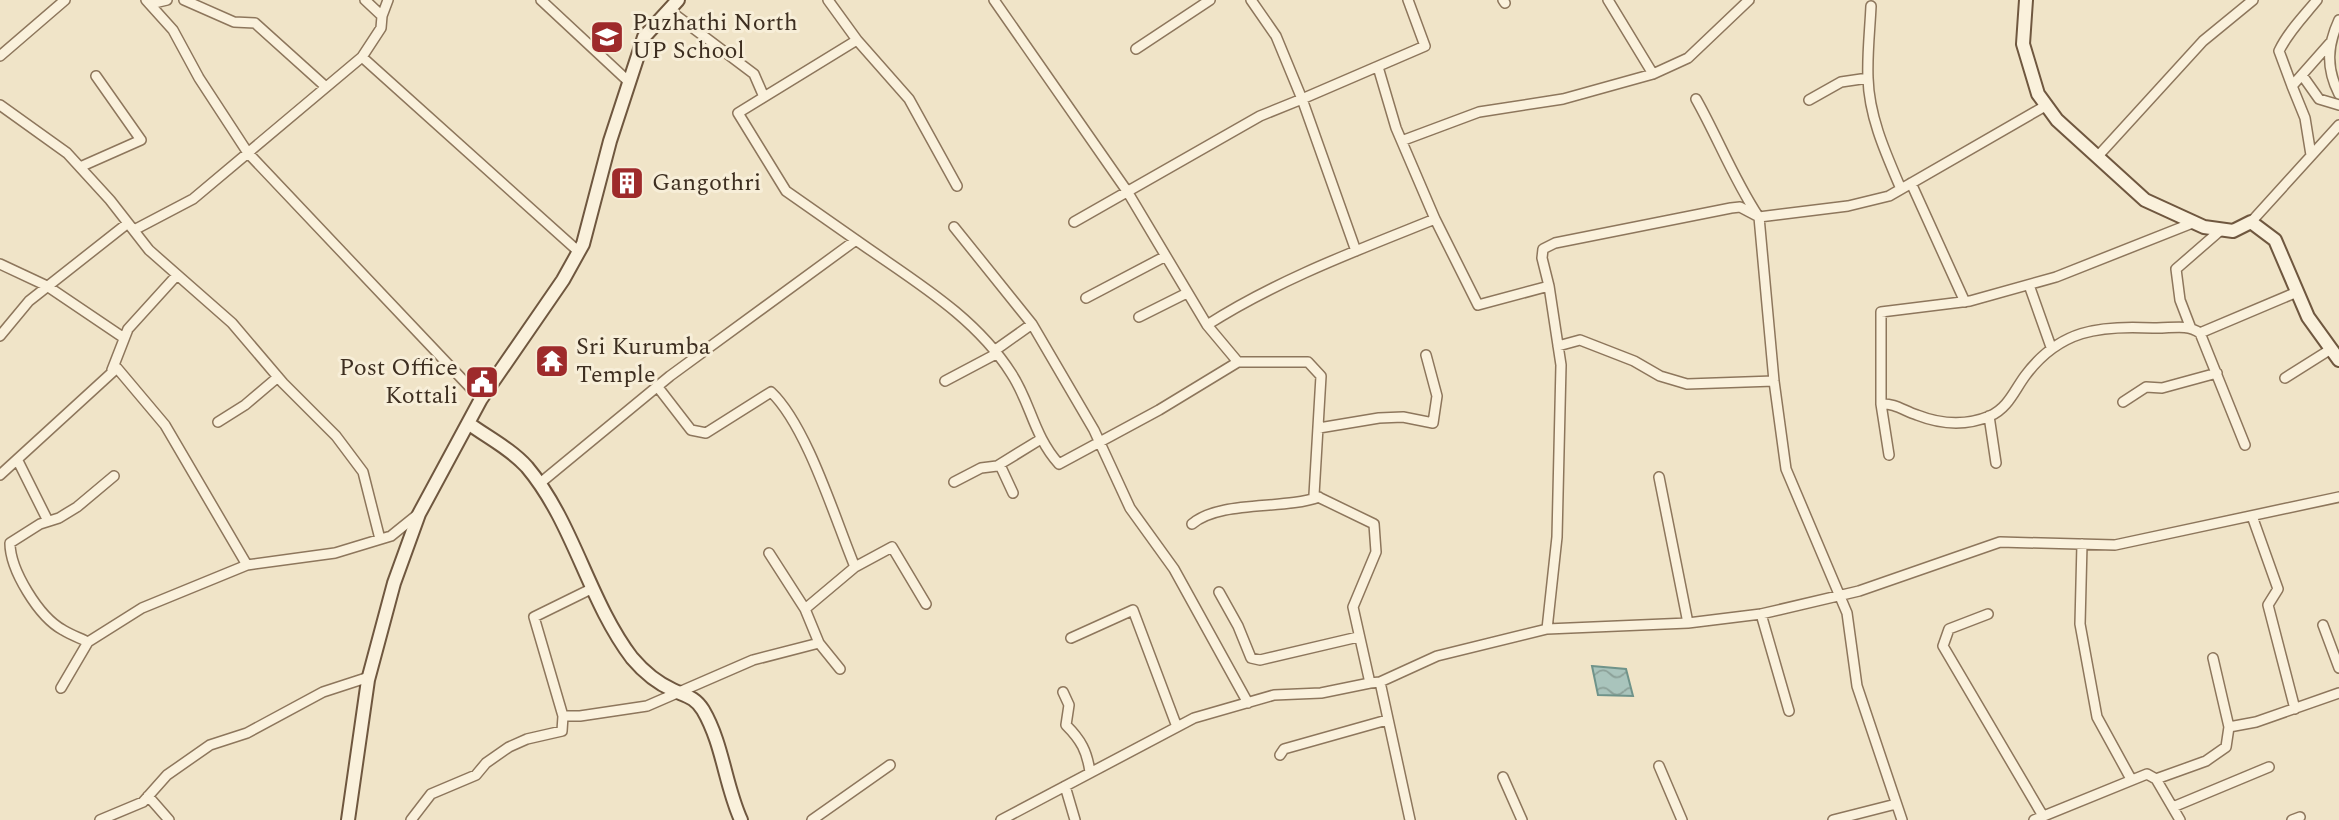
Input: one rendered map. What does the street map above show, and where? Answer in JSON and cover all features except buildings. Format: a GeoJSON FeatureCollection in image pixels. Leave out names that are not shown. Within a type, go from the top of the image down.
{"type":"FeatureCollection","features":[{"type":"Feature","properties":{"kind":"main road"},"geometry":{"type":"LineString","coordinates":[[2026,0],[2023,44],[2038,94],[2057,120],[2145,200],[2195,222],[2222,229],[2233,231],[2251,222],[2275,240],[2308,317],[2335,354]]}},
{"type":"Feature","properties":{"kind":"main road"},"geometry":{"type":"LineString","coordinates":[[348,820],[369,677],[394,583],[419,514],[481,399],[579,252],[644,37],[673,5]]}},
{"type":"Feature","properties":{"kind":"main road"},"geometry":{"type":"LineString","coordinates":[[468,423],[512,453],[539,484],[550,500],[593,588],[632,657],[649,676],[691,696],[702,708],[741,820]]}},
{"type":"Feature","properties":{"kind":"street"},"geometry":{"type":"LineString","coordinates":[[0,56],[65,0]]}},
{"type":"Feature","properties":{"kind":"street"},"geometry":{"type":"LineString","coordinates":[[148,2],[167,0]]}},
{"type":"Feature","properties":{"kind":"street"},"geometry":{"type":"LineString","coordinates":[[184,0],[234,22],[255,23],[326,87]]}},
{"type":"Feature","properties":{"kind":"street"},"geometry":{"type":"LineString","coordinates":[[365,0],[382,16]]}},
{"type":"Feature","properties":{"kind":"street"},"geometry":{"type":"LineString","coordinates":[[0,336],[29,301],[47,286],[131,226],[193,199],[362,57],[382,28],[382,16],[388,0]]}},
{"type":"Feature","properties":{"kind":"street"},"geometry":{"type":"LineString","coordinates":[[541,0],[629,82]]}},
{"type":"Feature","properties":{"kind":"street"},"geometry":{"type":"LineString","coordinates":[[828,0],[857,40],[909,99],[957,186]]}},
{"type":"Feature","properties":{"kind":"street"},"geometry":{"type":"LineString","coordinates":[[994,0],[1127,191],[1207,325],[1238,362]]}},
{"type":"Feature","properties":{"kind":"street"},"geometry":{"type":"LineString","coordinates":[[1136,49],[1210,0]]}},
{"type":"Feature","properties":{"kind":"street"},"geometry":{"type":"LineString","coordinates":[[1251,0],[1276,36],[1302,99],[1356,251]]}},
{"type":"Feature","properties":{"kind":"street"},"geometry":{"type":"LineString","coordinates":[[1074,222],[1260,116],[1425,46],[1408,0]]}},
{"type":"Feature","properties":{"kind":"street"},"geometry":{"type":"LineString","coordinates":[[1608,0],[1653,74]]}},
{"type":"Feature","properties":{"kind":"street"},"geometry":{"type":"LineString","coordinates":[[1404,140],[1479,112],[1563,99],[1653,74],[1688,58],[1749,0]]}},
{"type":"Feature","properties":{"kind":"street"},"geometry":{"type":"LineString","coordinates":[[2233,0],[2241,9]]}},
{"type":"Feature","properties":{"kind":"street"},"geometry":{"type":"LineString","coordinates":[[2098,156],[2203,41],[2253,0]]}},
{"type":"Feature","properties":{"kind":"street"},"geometry":{"type":"LineString","coordinates":[[148,2],[173,30],[199,78],[248,153],[481,399]]}},
{"type":"Feature","properties":{"kind":"street"},"geometry":{"type":"LineString","coordinates":[[2311,2],[2302,21],[2287,34],[2279,51],[2305,118],[2311,155]]}},
{"type":"Feature","properties":{"kind":"street"},"geometry":{"type":"LineString","coordinates":[[673,5],[754,74],[764,97]]}},
{"type":"Feature","properties":{"kind":"street"},"geometry":{"type":"LineString","coordinates":[[1871,6],[1868,78],[1881,140],[1900,189]]}},
{"type":"Feature","properties":{"kind":"street"},"geometry":{"type":"LineString","coordinates":[[2339,20],[2330,43],[2329,65],[2339,94]]}},
{"type":"Feature","properties":{"kind":"street"},"geometry":{"type":"LineString","coordinates":[[857,40],[738,113],[786,191],[974,326],[1013,375],[1041,439],[1059,464],[1238,362],[1308,362],[1321,376],[1314,495],[1374,524],[1376,552],[1353,607],[1358,637],[1387,720],[1410,820]]}},
{"type":"Feature","properties":{"kind":"street"},"geometry":{"type":"LineString","coordinates":[[2292,86],[2330,43]]}},
{"type":"Feature","properties":{"kind":"street"},"geometry":{"type":"LineString","coordinates":[[362,57],[579,252]]}},
{"type":"Feature","properties":{"kind":"street"},"geometry":{"type":"LineString","coordinates":[[1378,67],[1396,128],[1404,140],[1435,219],[1478,305],[1549,286]]}},
{"type":"Feature","properties":{"kind":"street"},"geometry":{"type":"LineString","coordinates":[[2302,75],[2319,99],[2339,104]]}},
{"type":"Feature","properties":{"kind":"street"},"geometry":{"type":"LineString","coordinates":[[80,167],[141,139],[96,76]]}},
{"type":"Feature","properties":{"kind":"street"},"geometry":{"type":"LineString","coordinates":[[1810,100],[1841,82],[1868,78]]}},
{"type":"Feature","properties":{"kind":"street"},"geometry":{"type":"LineString","coordinates":[[1696,99],[1714,130],[1738,186],[1759,217],[1774,381],[1786,469],[1847,613],[1857,686],[1902,820]]}},
{"type":"Feature","properties":{"kind":"street"},"geometry":{"type":"LineString","coordinates":[[0,105],[67,153],[149,250],[232,323],[278,377],[336,436],[363,472],[380,539]]}},
{"type":"Feature","properties":{"kind":"street"},"geometry":{"type":"LineString","coordinates":[[1546,629],[1558,537],[1561,365],[1542,258],[1543,249],[1555,243],[1731,208],[1740,208],[1759,217],[1848,206],[1889,195],[2047,106]]}},
{"type":"Feature","properties":{"kind":"street"},"geometry":{"type":"LineString","coordinates":[[2251,222],[2339,125]]}},
{"type":"Feature","properties":{"kind":"street"},"geometry":{"type":"LineString","coordinates":[[1911,183],[1965,302]]}},
{"type":"Feature","properties":{"kind":"street"},"geometry":{"type":"LineString","coordinates":[[1207,325],[1233,308],[1356,251],[1435,219]]}},
{"type":"Feature","properties":{"kind":"street"},"geometry":{"type":"LineString","coordinates":[[1889,455],[1881,404],[1881,312],[1965,302],[2029,285],[2103,261],[2195,222]]}},
{"type":"Feature","properties":{"kind":"street"},"geometry":{"type":"LineString","coordinates":[[954,227],[1032,324],[1099,442],[1130,508],[1174,569],[1248,703]]}},
{"type":"Feature","properties":{"kind":"street"},"geometry":{"type":"LineString","coordinates":[[2222,229],[2176,268],[2180,300],[2190,326],[2200,333],[2245,445]]}},
{"type":"Feature","properties":{"kind":"street"},"geometry":{"type":"LineString","coordinates":[[539,484],[657,386],[856,240]]}},
{"type":"Feature","properties":{"kind":"street"},"geometry":{"type":"LineString","coordinates":[[1086,298],[1164,257]]}},
{"type":"Feature","properties":{"kind":"street"},"geometry":{"type":"LineString","coordinates":[[0,264],[47,286],[124,338]]}},
{"type":"Feature","properties":{"kind":"street"},"geometry":{"type":"LineString","coordinates":[[103,381],[116,365],[128,329],[177,275]]}},
{"type":"Feature","properties":{"kind":"street"},"geometry":{"type":"LineString","coordinates":[[2029,285],[2051,347]]}},
{"type":"Feature","properties":{"kind":"street"},"geometry":{"type":"LineString","coordinates":[[2200,333],[2297,292]]}},
{"type":"Feature","properties":{"kind":"street"},"geometry":{"type":"LineString","coordinates":[[1139,317],[1187,293]]}},
{"type":"Feature","properties":{"kind":"street"},"geometry":{"type":"LineString","coordinates":[[945,381],[995,352],[1032,324]]}},
{"type":"Feature","properties":{"kind":"street"},"geometry":{"type":"LineString","coordinates":[[1881,404],[1891,404],[1943,424],[1989,416],[2004,408],[2024,377],[2057,342],[2093,331],[2128,327],[2190,326]]}},
{"type":"Feature","properties":{"kind":"street"},"geometry":{"type":"LineString","coordinates":[[1558,346],[1580,340],[1634,361],[1660,376],[1687,384],[1774,381]]}},
{"type":"Feature","properties":{"kind":"street"},"geometry":{"type":"LineString","coordinates":[[2285,378],[2335,354]]}},
{"type":"Feature","properties":{"kind":"street"},"geometry":{"type":"LineString","coordinates":[[1319,428],[1379,418],[1403,417],[1433,422],[1437,396],[1426,355]]}},
{"type":"Feature","properties":{"kind":"street"},"geometry":{"type":"LineString","coordinates":[[0,475],[18,461],[49,427],[117,368],[165,425],[247,565]]}},
{"type":"Feature","properties":{"kind":"street"},"geometry":{"type":"LineString","coordinates":[[2123,402],[2146,387],[2162,388],[2217,373]]}},
{"type":"Feature","properties":{"kind":"street"},"geometry":{"type":"LineString","coordinates":[[218,422],[245,405],[278,377]]}},
{"type":"Feature","properties":{"kind":"street"},"geometry":{"type":"LineString","coordinates":[[657,386],[691,430],[706,433],[771,392],[782,402],[808,454],[855,567]]}},
{"type":"Feature","properties":{"kind":"street"},"geometry":{"type":"LineString","coordinates":[[1989,416],[1996,463]]}},
{"type":"Feature","properties":{"kind":"street"},"geometry":{"type":"LineString","coordinates":[[954,482],[981,468],[1000,465],[1041,439]]}},
{"type":"Feature","properties":{"kind":"street"},"geometry":{"type":"LineString","coordinates":[[18,461],[48,521]]}},
{"type":"Feature","properties":{"kind":"street"},"geometry":{"type":"LineString","coordinates":[[1000,465],[1013,493]]}},
{"type":"Feature","properties":{"kind":"street"},"geometry":{"type":"LineString","coordinates":[[88,642],[60,629],[32,599],[10,557],[10,543],[77,507],[114,476]]}},
{"type":"Feature","properties":{"kind":"street"},"geometry":{"type":"LineString","coordinates":[[1660,477],[1688,623]]}},
{"type":"Feature","properties":{"kind":"street"},"geometry":{"type":"LineString","coordinates":[[1192,524],[1230,509],[1257,508],[1319,497]]}},
{"type":"Feature","properties":{"kind":"street"},"geometry":{"type":"LineString","coordinates":[[1001,820],[1194,719],[1274,695],[1321,693],[1375,683],[1437,656],[1546,629],[1688,623],[1761,614],[1840,596],[2000,542],[2116,545],[2339,497]]}},
{"type":"Feature","properties":{"kind":"street"},"geometry":{"type":"LineString","coordinates":[[61,688],[88,642],[142,608],[247,565],[335,553],[391,536],[419,514]]}},
{"type":"Feature","properties":{"kind":"street"},"geometry":{"type":"LineString","coordinates":[[2252,516],[2278,589],[2267,605],[2295,709]]}},
{"type":"Feature","properties":{"kind":"street"},"geometry":{"type":"LineString","coordinates":[[2082,544],[2080,624],[2096,717],[2131,779]]}},
{"type":"Feature","properties":{"kind":"street"},"geometry":{"type":"LineString","coordinates":[[805,609],[855,567],[892,547],[926,604]]}},
{"type":"Feature","properties":{"kind":"street"},"geometry":{"type":"LineString","coordinates":[[769,554],[805,609],[819,643],[840,668]]}},
{"type":"Feature","properties":{"kind":"street"},"geometry":{"type":"LineString","coordinates":[[411,820],[431,794],[476,775],[486,763],[509,747],[527,739],[562,731],[563,716],[534,617],[593,588]]}},
{"type":"Feature","properties":{"kind":"street"},"geometry":{"type":"LineString","coordinates":[[1219,592],[1238,626],[1251,658],[1260,660],[1358,637]]}},
{"type":"Feature","properties":{"kind":"street"},"geometry":{"type":"LineString","coordinates":[[1071,638],[1132,610],[1177,727]]}},
{"type":"Feature","properties":{"kind":"street"},"geometry":{"type":"LineString","coordinates":[[1761,614],[1789,711]]}},
{"type":"Feature","properties":{"kind":"street"},"geometry":{"type":"LineString","coordinates":[[1988,614],[1949,629],[1943,646],[2039,818],[2147,774],[2156,779],[2180,820]]}},
{"type":"Feature","properties":{"kind":"street"},"geometry":{"type":"LineString","coordinates":[[2323,625],[2339,668]]}},
{"type":"Feature","properties":{"kind":"street"},"geometry":{"type":"LineString","coordinates":[[563,716],[647,706],[753,660],[819,643]]}},
{"type":"Feature","properties":{"kind":"street"},"geometry":{"type":"LineString","coordinates":[[2156,779],[2218,754],[2226,747],[2229,727],[2213,658]]}},
{"type":"Feature","properties":{"kind":"street"},"geometry":{"type":"LineString","coordinates":[[100,820],[127,810],[148,796],[167,775],[210,745],[247,733],[323,692],[369,677]]}},
{"type":"Feature","properties":{"kind":"street"},"geometry":{"type":"LineString","coordinates":[[1063,692],[1069,705],[1066,725],[1081,740],[1090,772]]}},
{"type":"Feature","properties":{"kind":"street"},"geometry":{"type":"LineString","coordinates":[[2229,727],[2256,722],[2339,693]]}},
{"type":"Feature","properties":{"kind":"street"},"geometry":{"type":"LineString","coordinates":[[1279,755],[1284,749],[1387,720]]}},
{"type":"Feature","properties":{"kind":"street"},"geometry":{"type":"LineString","coordinates":[[812,820],[890,765]]}},
{"type":"Feature","properties":{"kind":"street"},"geometry":{"type":"LineString","coordinates":[[1659,766],[1682,820]]}},
{"type":"Feature","properties":{"kind":"street"},"geometry":{"type":"LineString","coordinates":[[2173,807],[2269,767]]}},
{"type":"Feature","properties":{"kind":"street"},"geometry":{"type":"LineString","coordinates":[[1503,777],[1522,820]]}},
{"type":"Feature","properties":{"kind":"street"},"geometry":{"type":"LineString","coordinates":[[1065,786],[1075,820]]}},
{"type":"Feature","properties":{"kind":"street"},"geometry":{"type":"LineString","coordinates":[[148,796],[169,820]]}},
{"type":"Feature","properties":{"kind":"street"},"geometry":{"type":"LineString","coordinates":[[1833,820],[1896,804]]}},
{"type":"Feature","properties":{"kind":"water"},"geometry":{"type":"Polygon","coordinates":[[[1592,666],[1626,669],[1633,696],[1598,695],[1592,666]]]}},
{"type":"Feature","properties":{"kind":"place","name":"Puzhathi North UP School"},"geometry":{"type":"Point","coordinates":[607,37]}},
{"type":"Feature","properties":{"kind":"place","name":"Gangothri"},"geometry":{"type":"Point","coordinates":[627,183]}},
{"type":"Feature","properties":{"kind":"place","name":"Sri Kurumba Temple"},"geometry":{"type":"Point","coordinates":[552,361]}},
{"type":"Feature","properties":{"kind":"place","name":"Post Office Kottali"},"geometry":{"type":"Point","coordinates":[482,382]}}]}
